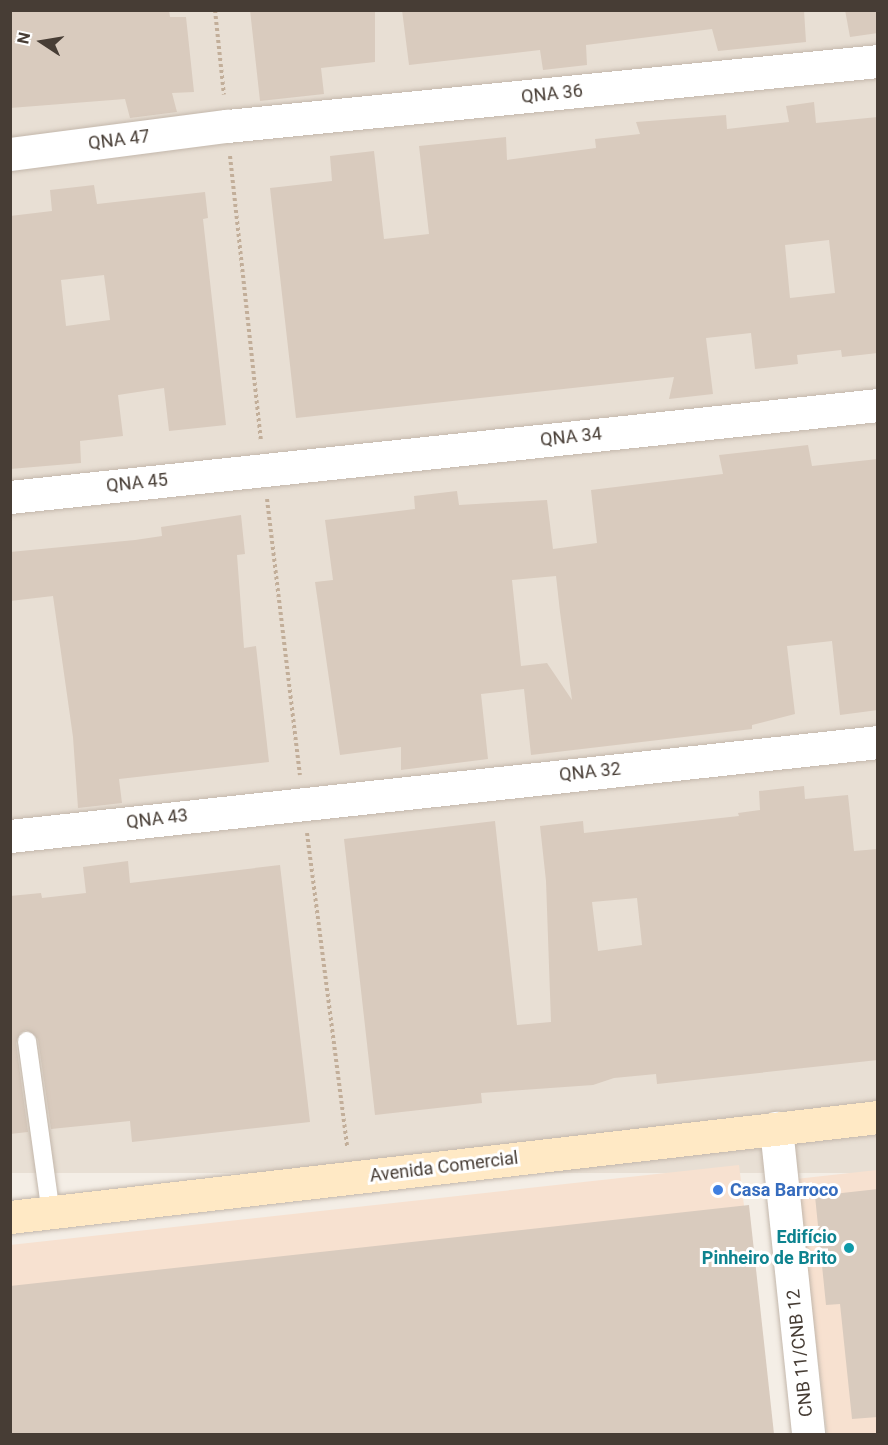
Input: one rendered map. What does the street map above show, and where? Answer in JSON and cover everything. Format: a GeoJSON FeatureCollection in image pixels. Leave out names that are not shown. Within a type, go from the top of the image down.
{"type":"FeatureCollection","features":[{"type":"Feature","properties":{"kind":"main road","name":"Avenida Comercial"},"geometry":{"type":"LineString","coordinates":[[10,1217],[878,1117]]}},
{"type":"Feature","properties":{"kind":"street","name":"QNA 36"},"geometry":{"type":"LineString","coordinates":[[227,126],[878,61]]}},
{"type":"Feature","properties":{"kind":"street","name":"QNA 47"},"geometry":{"type":"LineString","coordinates":[[10,154],[227,126]]}},
{"type":"Feature","properties":{"kind":"street","name":"QNA 34"},"geometry":{"type":"LineString","coordinates":[[264,468],[878,405]]}},
{"type":"Feature","properties":{"kind":"street","name":"QNA 45"},"geometry":{"type":"LineString","coordinates":[[10,497],[264,468]]}},
{"type":"Feature","properties":{"kind":"street","name":"QNA 32"},"geometry":{"type":"LineString","coordinates":[[303,802],[878,742]]}},
{"type":"Feature","properties":{"kind":"street","name":"QNA 43"},"geometry":{"type":"LineString","coordinates":[[10,836],[303,802]]}},
{"type":"Feature","properties":{"kind":"street","name":"CNB 11/CNB 12"},"geometry":{"type":"LineString","coordinates":[[776,1128],[808,1434]]}},
{"type":"Feature","properties":{"kind":"lane"},"geometry":{"type":"LineString","coordinates":[[27,1041],[51,1213]]}},
{"type":"Feature","properties":{"kind":"path"},"geometry":{"type":"LineString","coordinates":[[215,10],[264,468],[303,802],[351,1177]]}},
{"type":"Feature","properties":{"kind":"shaded area"},"geometry":{"type":"Polygon","coordinates":[[[10,11],[877,11],[877,1173],[10,1173],[10,11]]]}},
{"type":"Feature","properties":{"kind":"shaded area"},"geometry":{"type":"Polygon","coordinates":[[[739,1165],[772,1434],[11,1434],[10,1245],[739,1165]]]}},
{"type":"Feature","properties":{"kind":"shaded area"},"geometry":{"type":"Polygon","coordinates":[[[877,1170],[877,1434],[827,1434],[796,1179],[877,1170]]]}},
{"type":"Feature","properties":{"kind":"building"},"geometry":{"type":"Polygon","coordinates":[[[10,10],[169,10],[170,17],[186,17],[194,92],[172,93],[177,112],[130,118],[125,99],[10,108],[10,10]]]}},
{"type":"Feature","properties":{"kind":"building"},"geometry":{"type":"Polygon","coordinates":[[[250,10],[375,10],[375,62],[321,68],[324,94],[260,101],[250,10]]]}},
{"type":"Feature","properties":{"kind":"building"},"geometry":{"type":"Polygon","coordinates":[[[402,10],[804,10],[806,42],[718,51],[712,29],[586,45],[587,65],[543,70],[540,50],[409,65],[402,10]]]}},
{"type":"Feature","properties":{"kind":"building"},"geometry":{"type":"Polygon","coordinates":[[[845,10],[878,10],[878,33],[850,37],[845,10]]]}},
{"type":"Feature","properties":{"kind":"building"},"geometry":{"type":"Polygon","coordinates":[[[814,102],[816,123],[878,117],[878,353],[842,357],[841,350],[797,355],[798,364],[755,369],[751,333],[706,338],[713,394],[669,399],[674,377],[296,418],[270,188],[332,181],[330,156],[374,151],[384,239],[429,234],[419,146],[506,137],[507,160],[596,148],[595,139],[640,134],[636,122],[726,115],[727,129],[789,122],[786,106],[814,102]],[[829,240],[785,245],[790,298],[835,293],[829,240]]]}},
{"type":"Feature","properties":{"kind":"building"},"geometry":{"type":"Polygon","coordinates":[[[94,185],[97,204],[205,192],[208,218],[203,219],[226,425],[169,431],[164,388],[118,395],[123,436],[80,441],[81,463],[10,469],[10,216],[52,211],[50,190],[94,185]],[[104,275],[61,280],[66,326],[110,320],[104,275]]]}},
{"type":"Feature","properties":{"kind":"building"},"geometry":{"type":"Polygon","coordinates":[[[808,445],[812,466],[878,459],[878,710],[840,715],[832,641],[787,646],[795,714],[752,725],[752,729],[531,755],[524,689],[481,694],[488,759],[401,770],[401,747],[340,755],[315,582],[333,580],[325,520],[415,509],[414,496],[457,491],[459,505],[547,500],[553,549],[597,543],[591,490],[723,474],[719,455],[808,445]],[[556,576],[512,580],[521,666],[547,663],[572,700],[556,576]]]}},
{"type":"Feature","properties":{"kind":"building"},"geometry":{"type":"Polygon","coordinates":[[[241,515],[245,554],[237,555],[244,648],[256,646],[269,762],[119,779],[122,803],[78,808],[73,737],[53,596],[10,601],[10,552],[162,536],[161,527],[241,515]]]}},
{"type":"Feature","properties":{"kind":"building"},"geometry":{"type":"Polygon","coordinates":[[[804,786],[805,799],[848,795],[854,851],[878,849],[878,1060],[657,1084],[656,1074],[614,1078],[593,1085],[481,1093],[482,1103],[375,1115],[344,839],[495,821],[517,1025],[551,1022],[546,881],[540,826],[583,821],[584,833],[739,816],[738,813],[760,810],[759,791],[804,786]],[[637,898],[592,902],[598,951],[642,945],[637,898]]]}},
{"type":"Feature","properties":{"kind":"building"},"geometry":{"type":"Polygon","coordinates":[[[128,861],[130,883],[280,865],[310,1122],[132,1142],[130,1121],[51,1129],[38,1039],[26,1030],[20,1033],[16,1043],[28,1132],[10,1134],[10,896],[41,893],[42,898],[86,893],[83,867],[128,861]]]}},
{"type":"Feature","properties":{"kind":"building","name":"Edifício Pinheiro de Brito"},"geometry":{"type":"Polygon","coordinates":[[[878,1189],[878,1417],[852,1419],[840,1304],[826,1305],[815,1196],[878,1189]]]}},
{"type":"Feature","properties":{"kind":"building"},"geometry":{"type":"Polygon","coordinates":[[[749,1205],[774,1434],[10,1434],[10,1286],[749,1205]]]}},
{"type":"Feature","properties":{"kind":"place","name":"Casa Barroco"},"geometry":{"type":"Point","coordinates":[718,1190]}},
{"type":"Feature","properties":{"kind":"place","name":"Edifício Pinheiro de Brito"},"geometry":{"type":"Point","coordinates":[849,1248]}}]}
